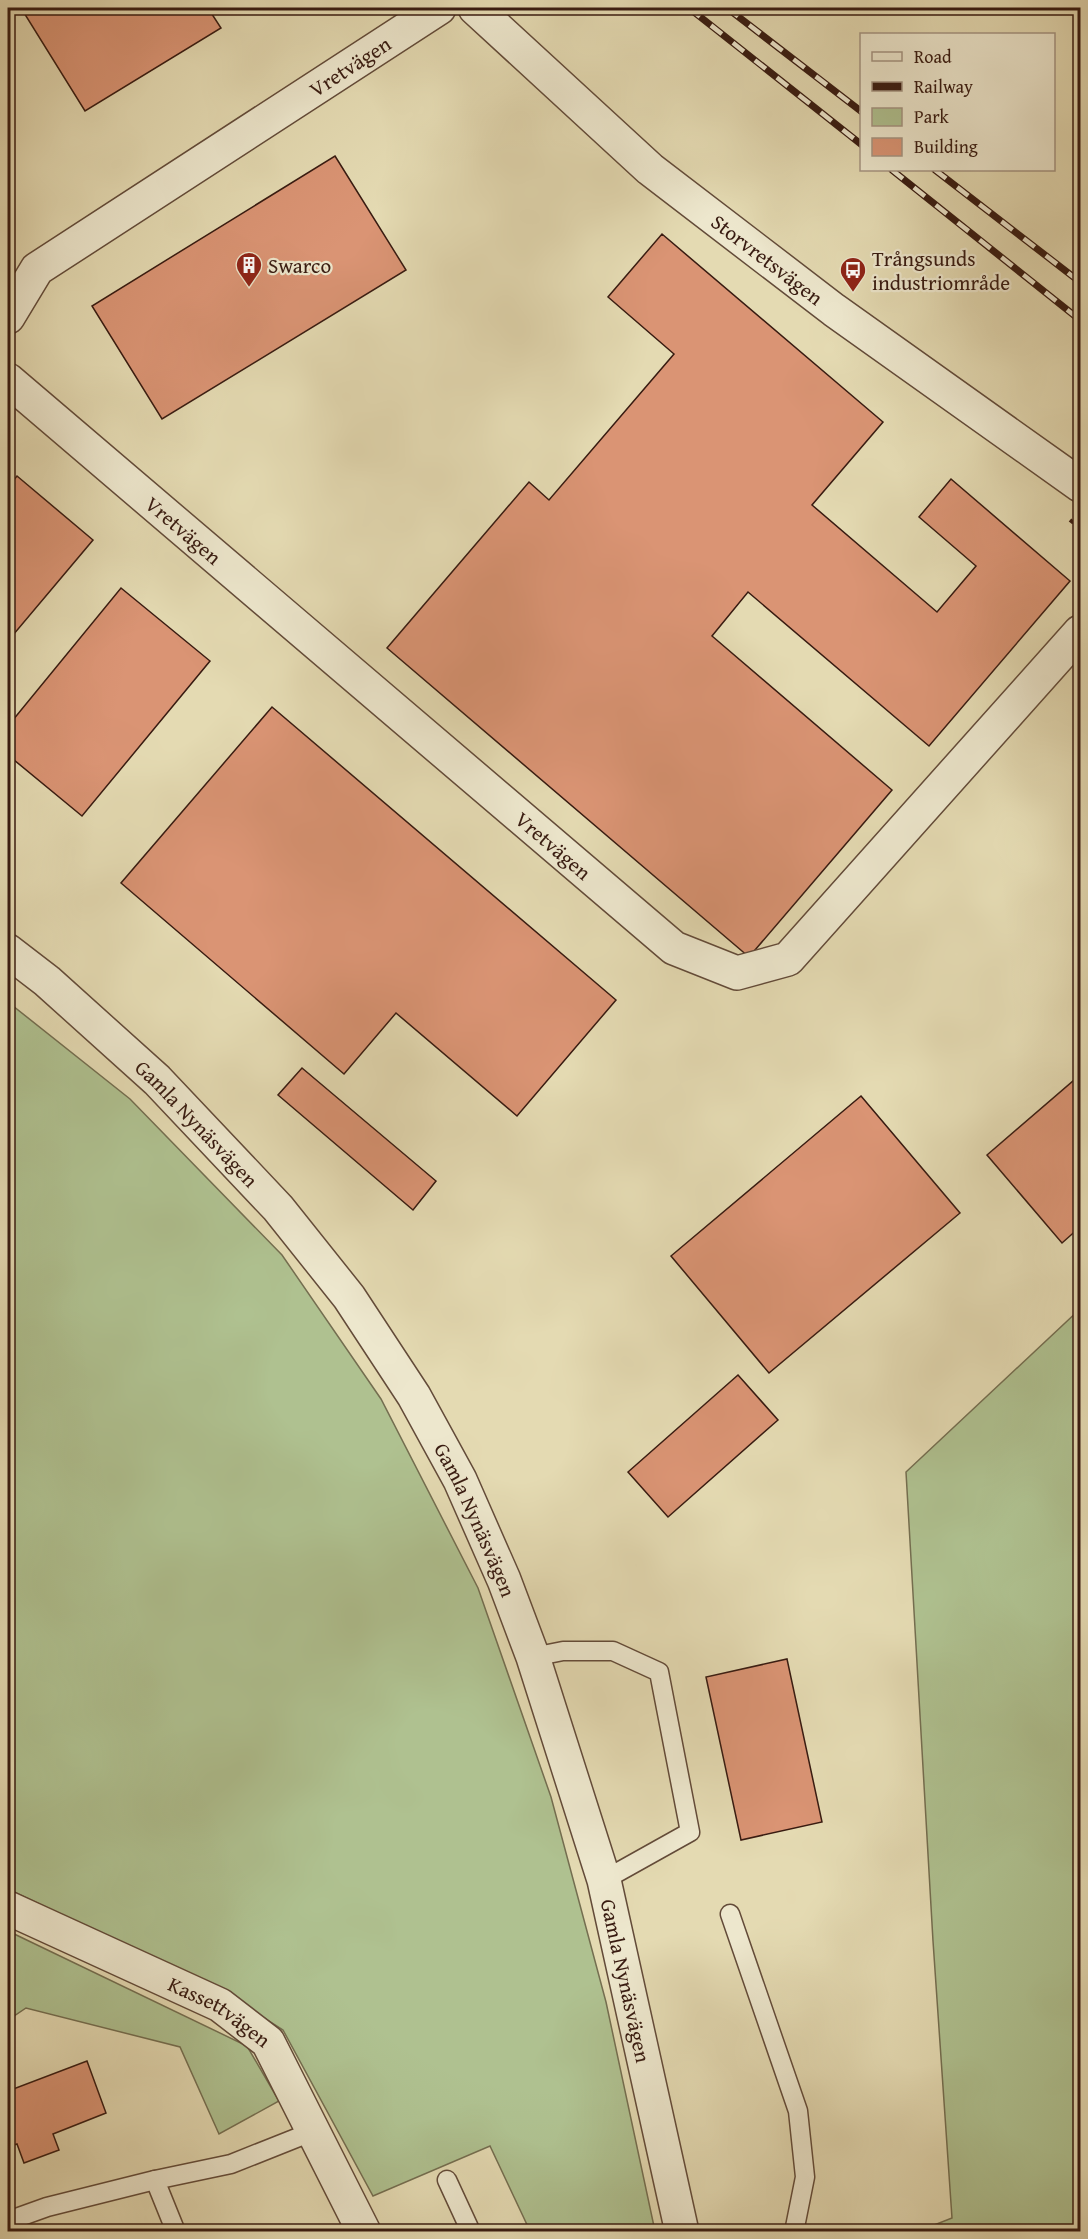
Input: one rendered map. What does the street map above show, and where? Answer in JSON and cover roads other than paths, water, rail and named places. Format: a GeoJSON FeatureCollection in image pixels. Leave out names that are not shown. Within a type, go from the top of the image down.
{"type":"FeatureCollection","features":[{"type":"Feature","properties":{"kind":"street","name":"Vretvägen"},"geometry":{"type":"LineString","coordinates":[[8,318],[37,269],[439,8]]}},
{"type":"Feature","properties":{"kind":"street","name":"Storvretsvägen"},"geometry":{"type":"LineString","coordinates":[[475,8],[650,169],[834,310],[1080,485]]}},
{"type":"Feature","properties":{"kind":"street","name":"Vretvägen"},"geometry":{"type":"LineString","coordinates":[[8,380],[674,948],[737,973],[788,959],[1080,632]]}},
{"type":"Feature","properties":{"kind":"street","name":"Gamla Nynäsvägen"},"geometry":{"type":"LineString","coordinates":[[8,951],[47,981],[157,1080],[278,1208],[349,1297],[414,1396],[459,1480],[504,1580],[533,1657],[604,1880],[682,2232]]}},
{"type":"Feature","properties":{"kind":"street","name":"Kassettvägen"},"geometry":{"type":"LineString","coordinates":[[8,1908],[220,2005],[268,2042],[364,2232]]}},
{"type":"Feature","properties":{"kind":"lane"},"geometry":{"type":"LineString","coordinates":[[533,1657],[563,1651],[613,1651],[659,1672],[690,1832],[604,1880]]}},
{"type":"Feature","properties":{"kind":"lane"},"geometry":{"type":"LineString","coordinates":[[730,1914],[798,2111],[805,2177],[794,2232]]}},
{"type":"Feature","properties":{"kind":"lane"},"geometry":{"type":"LineString","coordinates":[[8,2221],[47,2207],[231,2164],[314,2131]]}},
{"type":"Feature","properties":{"kind":"lane"},"geometry":{"type":"LineString","coordinates":[[155,2180],[176,2232]]}},
{"type":"Feature","properties":{"kind":"lane"},"geometry":{"type":"LineString","coordinates":[[447,2180],[471,2232]]}},
{"type":"Feature","properties":{"kind":"railway"},"geometry":{"type":"LineString","coordinates":[[689,8],[860,143]]}},
{"type":"Feature","properties":{"kind":"railway"},"geometry":{"type":"LineString","coordinates":[[727,8],[860,110]]}},
{"type":"Feature","properties":{"kind":"railway"},"geometry":{"type":"LineString","coordinates":[[893,171],[1080,320]]}},
{"type":"Feature","properties":{"kind":"railway"},"geometry":{"type":"LineString","coordinates":[[936,171],[1080,282]]}},
{"type":"Feature","properties":{"kind":"place","name":"Swarco"},"geometry":{"type":"Point","coordinates":[249,288]}},
{"type":"Feature","properties":{"kind":"place","name":"Trångsunds industriområde"},"geometry":{"type":"Point","coordinates":[853,293]}}]}
